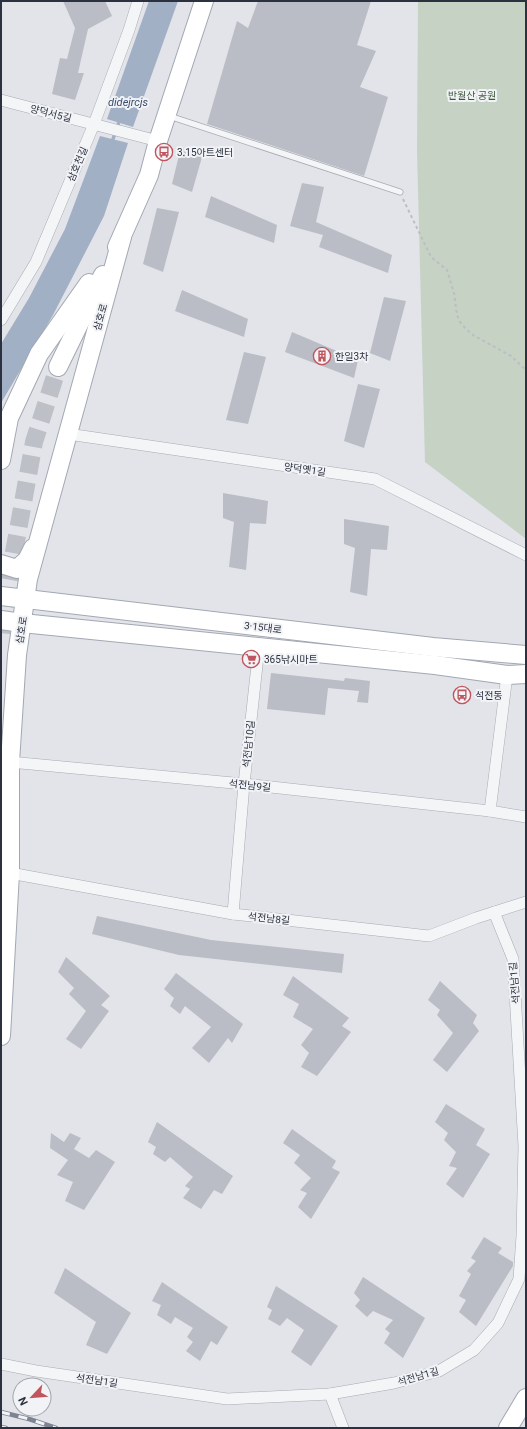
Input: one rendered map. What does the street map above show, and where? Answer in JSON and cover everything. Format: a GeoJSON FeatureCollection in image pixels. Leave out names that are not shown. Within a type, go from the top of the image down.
{"type":"FeatureCollection","features":[{"type":"Feature","properties":{"kind":"main road","name":"삼호로"},"geometry":{"type":"LineString","coordinates":[[58,367],[122,237],[149,175],[166,115],[204,1]]}},
{"type":"Feature","properties":{"kind":"main road","name":"삼호로"},"geometry":{"type":"LineString","coordinates":[[1,460],[5,418],[39,354],[122,237]]}},
{"type":"Feature","properties":{"kind":"main road","name":"삼호로"},"geometry":{"type":"LineString","coordinates":[[1,1036],[10,873],[11,738],[17,655],[28,579],[122,237]]}},
{"type":"Feature","properties":{"kind":"main road"},"geometry":{"type":"LineString","coordinates":[[1,564],[18,569],[27,560],[40,537]]}},
{"type":"Feature","properties":{"kind":"main road","name":"3·15대로"},"geometry":{"type":"LineString","coordinates":[[1,596],[433,647],[526,655]]}},
{"type":"Feature","properties":{"kind":"main road","name":"3·15대로"},"geometry":{"type":"LineString","coordinates":[[1,620],[435,665],[508,675],[526,674]]}},
{"type":"Feature","properties":{"kind":"main road"},"geometry":{"type":"LineString","coordinates":[[1,706],[6,713],[11,738]]}},
{"type":"Feature","properties":{"kind":"main road"},"geometry":{"type":"LineString","coordinates":[[508,1428],[526,1398]]}},
{"type":"Feature","properties":{"kind":"street","name":"삼호천길"},"geometry":{"type":"LineString","coordinates":[[1,320],[36,262],[98,125],[138,1]]}},
{"type":"Feature","properties":{"kind":"street","name":"양덕서5길"},"geometry":{"type":"LineString","coordinates":[[1,100],[158,141]]}},
{"type":"Feature","properties":{"kind":"street","name":"양덕옛1길"},"geometry":{"type":"LineString","coordinates":[[68,434],[374,479],[526,555]]}},
{"type":"Feature","properties":{"kind":"street","name":"석전남10길"},"geometry":{"type":"LineString","coordinates":[[233,914],[244,784],[259,647]]}},
{"type":"Feature","properties":{"kind":"street"},"geometry":{"type":"LineString","coordinates":[[490,811],[508,675]]}},
{"type":"Feature","properties":{"kind":"street","name":"석전남9길"},"geometry":{"type":"LineString","coordinates":[[10,762],[244,784],[490,811],[526,817]]}},
{"type":"Feature","properties":{"kind":"street","name":"석전남8길"},"geometry":{"type":"LineString","coordinates":[[10,873],[233,914],[429,936],[526,902]]}},
{"type":"Feature","properties":{"kind":"street","name":"석전남1길"},"geometry":{"type":"LineString","coordinates":[[1,1364],[36,1371],[227,1398],[330,1394],[394,1383],[438,1372],[474,1350],[498,1324],[519,1279],[522,1236],[525,1146],[513,958],[494,912]]}},
{"type":"Feature","properties":{"kind":"street"},"geometry":{"type":"LineString","coordinates":[[330,1394],[343,1428]]}},
{"type":"Feature","properties":{"kind":"lane"},"geometry":{"type":"LineString","coordinates":[[166,115],[400,192]]}},
{"type":"Feature","properties":{"kind":"path"},"geometry":{"type":"LineString","coordinates":[[400,192],[431,257],[446,270],[454,293],[457,316],[460,322],[473,335],[511,356],[526,370]]}},
{"type":"Feature","properties":{"kind":"green space","name":"반월산 공원"},"geometry":{"type":"Polygon","coordinates":[[[418,1],[526,1],[526,539],[425,462],[417,150],[418,1]]]}},
{"type":"Feature","properties":{"kind":"water","name":"didejrcjs"},"geometry":{"type":"Polygon","coordinates":[[[149,1],[178,1],[133,127],[107,119],[149,1]]]}},
{"type":"Feature","properties":{"kind":"water"},"geometry":{"type":"Polygon","coordinates":[[[100,136],[128,143],[104,216],[53,315],[1,403],[1,344],[29,298],[65,229],[100,136]]]}},
{"type":"Feature","properties":{"kind":"building"},"geometry":{"type":"Polygon","coordinates":[[[63,1],[105,1],[112,16],[88,29],[78,73],[84,73],[75,100],[52,94],[60,58],[67,59],[75,28],[63,1]]]}},
{"type":"Feature","properties":{"kind":"building"},"geometry":{"type":"Polygon","coordinates":[[[258,1],[371,1],[357,45],[376,51],[360,87],[388,97],[364,176],[207,124],[237,21],[248,28],[258,1]]]}},
{"type":"Feature","properties":{"kind":"building"},"geometry":{"type":"Polygon","coordinates":[[[181,147],[202,157],[192,192],[172,184],[181,147]]]}},
{"type":"Feature","properties":{"kind":"building"},"geometry":{"type":"Polygon","coordinates":[[[302,183],[324,187],[316,222],[392,255],[388,273],[319,247],[323,235],[290,226],[302,183]]]}},
{"type":"Feature","properties":{"kind":"building"},"geometry":{"type":"Polygon","coordinates":[[[211,196],[277,225],[274,243],[205,217],[211,196]]]}},
{"type":"Feature","properties":{"kind":"building"},"geometry":{"type":"Polygon","coordinates":[[[157,208],[179,212],[163,272],[143,264],[157,208]]]}},
{"type":"Feature","properties":{"kind":"building"},"geometry":{"type":"Polygon","coordinates":[[[182,290],[248,319],[244,337],[175,311],[182,290]]]}},
{"type":"Feature","properties":{"kind":"building"},"geometry":{"type":"Polygon","coordinates":[[[384,297],[406,301],[390,361],[370,353],[384,297]]]}},
{"type":"Feature","properties":{"kind":"building","name":"한일3차"},"geometry":{"type":"Polygon","coordinates":[[[292,332],[358,360],[354,378],[285,352],[292,332]]]}},
{"type":"Feature","properties":{"kind":"building"},"geometry":{"type":"Polygon","coordinates":[[[244,352],[266,357],[248,424],[226,420],[244,352]]]}},
{"type":"Feature","properties":{"kind":"building"},"geometry":{"type":"Polygon","coordinates":[[[358,384],[380,389],[364,448],[344,441],[358,384]]]}},
{"type":"Feature","properties":{"kind":"building"},"geometry":{"type":"Polygon","coordinates":[[[223,493],[268,501],[266,524],[250,523],[246,570],[229,567],[234,522],[223,518],[223,493]]]}},
{"type":"Feature","properties":{"kind":"building"},"geometry":{"type":"Polygon","coordinates":[[[344,519],[389,526],[387,550],[371,549],[367,596],[350,592],[355,548],[344,544],[344,519]]]}},
{"type":"Feature","properties":{"kind":"building"},"geometry":{"type":"Polygon","coordinates":[[[271,673],[344,681],[345,678],[370,681],[368,703],[357,702],[359,691],[328,688],[325,715],[267,709],[271,673]]]}},
{"type":"Feature","properties":{"kind":"building"},"geometry":{"type":"Polygon","coordinates":[[[97,916],[211,940],[344,954],[342,973],[179,955],[92,934],[97,916]]]}},
{"type":"Feature","properties":{"kind":"building"},"geometry":{"type":"Polygon","coordinates":[[[66,957],[110,996],[101,1005],[109,1011],[81,1049],[66,1039],[86,1011],[69,994],[74,988],[58,972],[66,957]]]}},
{"type":"Feature","properties":{"kind":"building"},"geometry":{"type":"Polygon","coordinates":[[[176,973],[243,1024],[232,1043],[228,1038],[209,1063],[192,1048],[211,1027],[185,1006],[180,1014],[170,1006],[174,998],[164,989],[176,973]]]}},
{"type":"Feature","properties":{"kind":"building"},"geometry":{"type":"Polygon","coordinates":[[[293,976],[349,1018],[342,1026],[351,1032],[317,1076],[301,1067],[309,1053],[301,1045],[313,1029],[293,1017],[299,1004],[283,995],[293,976]]]}},
{"type":"Feature","properties":{"kind":"building"},"geometry":{"type":"Polygon","coordinates":[[[440,981],[477,1015],[473,1023],[479,1031],[447,1072],[433,1060],[453,1033],[437,1015],[440,1010],[428,1000],[440,981]]]}},
{"type":"Feature","properties":{"kind":"building"},"geometry":{"type":"Polygon","coordinates":[[[446,1104],[485,1129],[476,1145],[490,1154],[463,1198],[446,1184],[457,1168],[449,1166],[456,1152],[444,1140],[448,1133],[435,1122],[446,1104]]]}},
{"type":"Feature","properties":{"kind":"building"},"geometry":{"type":"Polygon","coordinates":[[[157,1122],[233,1176],[222,1194],[214,1190],[201,1209],[183,1198],[190,1189],[185,1186],[193,1177],[170,1157],[165,1162],[153,1154],[156,1147],[148,1142],[157,1122]]]}},
{"type":"Feature","properties":{"kind":"building"},"geometry":{"type":"Polygon","coordinates":[[[292,1129],[336,1161],[332,1168],[340,1172],[311,1219],[298,1207],[307,1193],[300,1190],[311,1178],[294,1163],[300,1155],[283,1143],[292,1129]]]}},
{"type":"Feature","properties":{"kind":"building"},"geometry":{"type":"Polygon","coordinates":[[[51,1133],[64,1142],[70,1133],[81,1138],[74,1149],[89,1158],[96,1150],[115,1162],[84,1210],[65,1201],[73,1182],[57,1175],[68,1160],[50,1148],[51,1133]]]}},
{"type":"Feature","properties":{"kind":"building"},"geometry":{"type":"Polygon","coordinates":[[[484,1237],[502,1248],[498,1253],[513,1262],[513,1266],[476,1326],[459,1312],[466,1300],[459,1296],[471,1274],[467,1271],[476,1261],[471,1258],[484,1237]]]}},
{"type":"Feature","properties":{"kind":"building"},"geometry":{"type":"Polygon","coordinates":[[[65,1268],[131,1313],[107,1354],[86,1345],[96,1322],[54,1293],[65,1268]]]}},
{"type":"Feature","properties":{"kind":"building"},"geometry":{"type":"Polygon","coordinates":[[[363,1277],[425,1318],[403,1358],[384,1343],[390,1333],[385,1329],[393,1320],[373,1311],[367,1317],[355,1306],[360,1300],[354,1293],[363,1277]]]}},
{"type":"Feature","properties":{"kind":"building"},"geometry":{"type":"Polygon","coordinates":[[[162,1282],[228,1327],[217,1345],[211,1341],[200,1361],[186,1351],[193,1342],[187,1337],[193,1328],[175,1317],[171,1324],[157,1315],[161,1305],[152,1301],[162,1282]]]}},
{"type":"Feature","properties":{"kind":"building"},"geometry":{"type":"Polygon","coordinates":[[[276,1286],[338,1326],[311,1366],[291,1352],[304,1330],[287,1318],[280,1326],[268,1319],[272,1310],[267,1307],[276,1286]]]}},
{"type":"Feature","properties":{"kind":"waterway"},"geometry":{"type":"LineString","coordinates":[[112,142],[120,119]]}},
{"type":"Feature","properties":{"kind":"tunnel"},"geometry":{"type":"LineString","coordinates":[[1,633],[4,607],[34,442],[58,367]]}},
{"type":"Feature","properties":{"kind":"railway"},"geometry":{"type":"LineString","coordinates":[[1,1412],[56,1428]]}},
{"type":"Feature","properties":{"kind":"railway"},"geometry":{"type":"LineString","coordinates":[[1,1427],[6,1428]]}},
{"type":"Feature","properties":{"kind":"place","name":"3.15아트센터"},"geometry":{"type":"Point","coordinates":[164,152]}},
{"type":"Feature","properties":{"kind":"place","name":"한일3차"},"geometry":{"type":"Point","coordinates":[322,356]}},
{"type":"Feature","properties":{"kind":"place","name":"365낚시마트"},"geometry":{"type":"Point","coordinates":[251,659]}},
{"type":"Feature","properties":{"kind":"place","name":"석전동"},"geometry":{"type":"Point","coordinates":[462,695]}}]}
